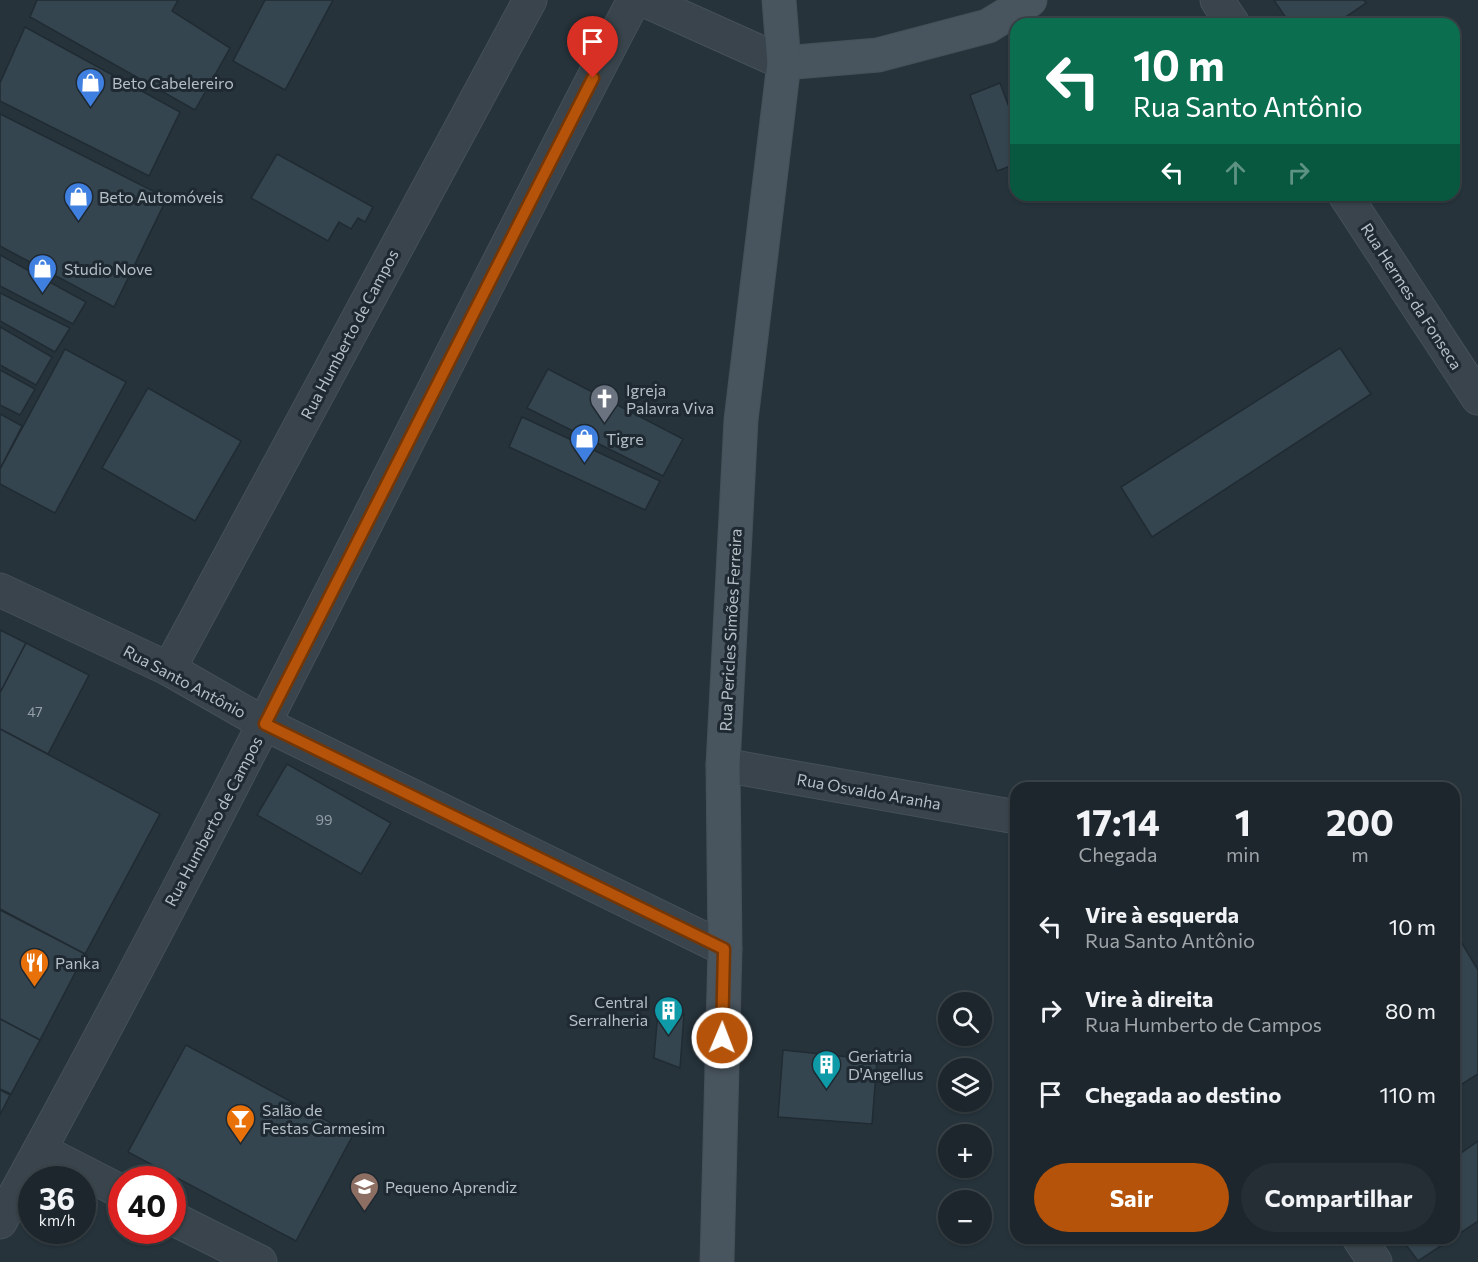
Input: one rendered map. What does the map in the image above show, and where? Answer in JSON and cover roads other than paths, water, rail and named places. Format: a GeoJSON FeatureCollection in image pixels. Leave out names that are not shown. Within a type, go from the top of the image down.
{"type":"FeatureCollection","features":[{"type":"Feature","properties":{"kind":"street","name":"Rua Humberto de Campos"},"geometry":{"type":"LineString","coordinates":[[169,669],[530,0]]}},
{"type":"Feature","properties":{"kind":"street","name":"Rua Humberto de Campos"},"geometry":{"type":"LineString","coordinates":[[0,1222],[265,724],[542,176],[634,0]]}},
{"type":"Feature","properties":{"kind":"street"},"geometry":{"type":"LineString","coordinates":[[644,0],[784,63],[878,55],[988,26],[1030,0]]}},
{"type":"Feature","properties":{"kind":"street","name":"Rua Pericles Simões Ferreira"},"geometry":{"type":"LineString","coordinates":[[717,1262],[724,949],[723,765],[741,420],[784,63],[779,0]]}},
{"type":"Feature","properties":{"kind":"street"},"geometry":{"type":"LineString","coordinates":[[1217,0],[1229,18]]}},
{"type":"Feature","properties":{"kind":"street","name":"Rua Hermes da Fonseca"},"geometry":{"type":"LineString","coordinates":[[1349,201],[1478,398]]}},
{"type":"Feature","properties":{"kind":"street","name":"Rua Santo Antônio"},"geometry":{"type":"LineString","coordinates":[[0,590],[169,669],[265,724],[724,949]]}},
{"type":"Feature","properties":{"kind":"street","name":"Rua Osvaldo Aranha"},"geometry":{"type":"LineString","coordinates":[[723,765],[1010,816]]}},
{"type":"Feature","properties":{"kind":"street"},"geometry":{"type":"LineString","coordinates":[[40,1150],[108,1185]]}},
{"type":"Feature","properties":{"kind":"street"},"geometry":{"type":"LineString","coordinates":[[186,1225],[260,1262]]}},
{"type":"Feature","properties":{"kind":"street"},"geometry":{"type":"LineString","coordinates":[[1363,1244],[1375,1262]]}},
{"type":"Feature","properties":{"kind":"place","name":"Beto Cabelereiro"},"geometry":{"type":"Point","coordinates":[91,108]}},
{"type":"Feature","properties":{"kind":"place","name":"Beto Automóveis"},"geometry":{"type":"Point","coordinates":[78,222]}},
{"type":"Feature","properties":{"kind":"place","name":"Studio Nove"},"geometry":{"type":"Point","coordinates":[43,294]}},
{"type":"Feature","properties":{"kind":"place","name":"Igreja Palavra Viva"},"geometry":{"type":"Point","coordinates":[605,424]}},
{"type":"Feature","properties":{"kind":"place","name":"Tigre"},"geometry":{"type":"Point","coordinates":[585,464]}},
{"type":"Feature","properties":{"kind":"place","name":"Panka"},"geometry":{"type":"Point","coordinates":[34,988]}},
{"type":"Feature","properties":{"kind":"place","name":"Central Serralheria"},"geometry":{"type":"Point","coordinates":[669,1036]}},
{"type":"Feature","properties":{"kind":"place","name":"Geriatria D'Angellus"},"geometry":{"type":"Point","coordinates":[827,1090]}},
{"type":"Feature","properties":{"kind":"place","name":"Salão de Festas Carmesim"},"geometry":{"type":"Point","coordinates":[241,1144]}},
{"type":"Feature","properties":{"kind":"place","name":"Pequeno Aprendiz"},"geometry":{"type":"Point","coordinates":[364,1212]}}]}
